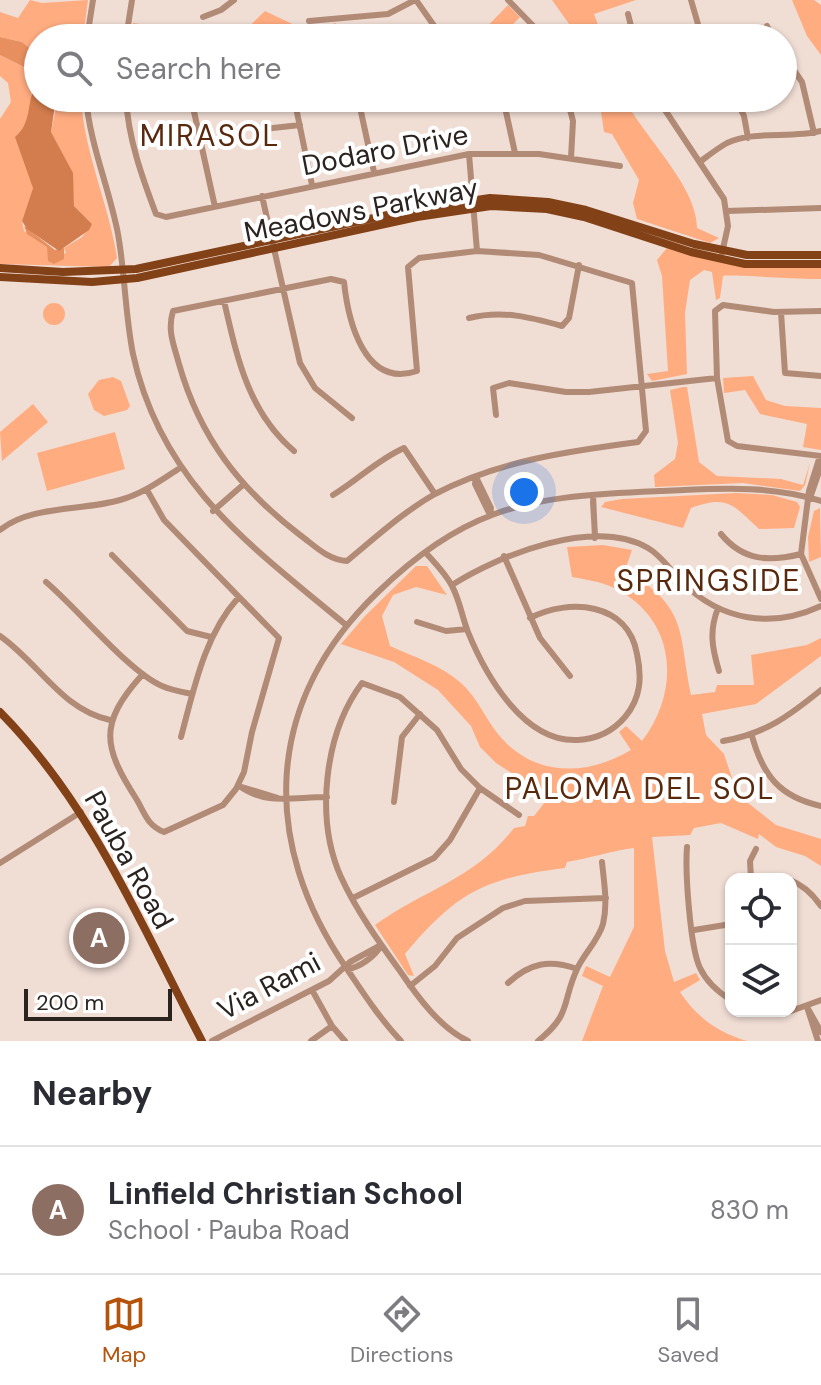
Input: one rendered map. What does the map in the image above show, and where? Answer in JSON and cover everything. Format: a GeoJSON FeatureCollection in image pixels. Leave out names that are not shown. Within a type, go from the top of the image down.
{"type":"FeatureCollection","features":[{"type":"Feature","properties":{"kind":"main road","name":"Meadows Parkway"},"geometry":{"type":"LineString","coordinates":[[0,277],[62,282],[122,275],[473,204],[572,214],[769,266],[821,264]]}},
{"type":"Feature","properties":{"kind":"main road","name":"Meadows Parkway"},"geometry":{"type":"LineString","coordinates":[[722,254],[770,257],[821,255]]}},
{"type":"Feature","properties":{"kind":"main road","name":"Meadows Parkway"},"geometry":{"type":"LineString","coordinates":[[0,268],[122,275]]}},
{"type":"Feature","properties":{"kind":"main road","name":"Pauba Road"},"geometry":{"type":"LineString","coordinates":[[1,715],[41,758],[81,812],[113,866],[202,1041]]}},
{"type":"Feature","properties":{"kind":"street"},"geometry":{"type":"LineString","coordinates":[[89,24],[93,0]]}},
{"type":"Feature","properties":{"kind":"street"},"geometry":{"type":"LineString","coordinates":[[128,24],[132,0]]}},
{"type":"Feature","properties":{"kind":"street"},"geometry":{"type":"LineString","coordinates":[[203,17],[221,10],[234,0]]}},
{"type":"Feature","properties":{"kind":"street"},"geometry":{"type":"LineString","coordinates":[[309,21],[388,14],[415,0],[433,24]]}},
{"type":"Feature","properties":{"kind":"street"},"geometry":{"type":"LineString","coordinates":[[508,0],[531,24]]}},
{"type":"Feature","properties":{"kind":"street"},"geometry":{"type":"LineString","coordinates":[[695,2],[699,24]]}},
{"type":"Feature","properties":{"kind":"street"},"geometry":{"type":"LineString","coordinates":[[628,14],[630,24]]}},
{"type":"Feature","properties":{"kind":"street"},"geometry":{"type":"LineString","coordinates":[[701,161],[728,143],[748,138],[817,132],[797,75]]}},
{"type":"Feature","properties":{"kind":"street"},"geometry":{"type":"LineString","coordinates":[[88,112],[93,148],[114,216],[138,374],[156,421],[180,468],[213,511],[242,540],[346,625]]}},
{"type":"Feature","properties":{"kind":"street","name":"Dodaro Drive"},"geometry":{"type":"LineString","coordinates":[[129,112],[142,174],[156,214],[161,216],[469,154],[515,153],[620,166]]}},
{"type":"Feature","properties":{"kind":"street"},"geometry":{"type":"LineString","coordinates":[[194,112],[215,207]]}},
{"type":"Feature","properties":{"kind":"street"},"geometry":{"type":"LineString","coordinates":[[297,112],[312,185]]}},
{"type":"Feature","properties":{"kind":"street"},"geometry":{"type":"LineString","coordinates":[[361,112],[374,172]]}},
{"type":"Feature","properties":{"kind":"street"},"geometry":{"type":"LineString","coordinates":[[506,112],[515,153]]}},
{"type":"Feature","properties":{"kind":"street"},"geometry":{"type":"LineString","coordinates":[[571,112],[571,158]]}},
{"type":"Feature","properties":{"kind":"street"},"geometry":{"type":"LineString","coordinates":[[667,112],[719,188],[727,211],[722,254]]}},
{"type":"Feature","properties":{"kind":"street"},"geometry":{"type":"LineString","coordinates":[[742,112],[748,138]]}},
{"type":"Feature","properties":{"kind":"street"},"geometry":{"type":"LineString","coordinates":[[255,130],[300,125]]}},
{"type":"Feature","properties":{"kind":"street"},"geometry":{"type":"LineString","coordinates":[[469,154],[477,251]]}},
{"type":"Feature","properties":{"kind":"street"},"geometry":{"type":"LineString","coordinates":[[262,196],[300,363],[308,380],[352,418]]}},
{"type":"Feature","properties":{"kind":"street"},"geometry":{"type":"LineString","coordinates":[[727,211],[821,208]]}},
{"type":"Feature","properties":{"kind":"street"},"geometry":{"type":"LineString","coordinates":[[477,251],[539,255],[579,265],[632,283],[646,431],[638,442],[520,462],[476,477],[435,494],[388,526],[347,561],[334,561],[275,516],[214,447],[191,406],[169,327],[173,311],[331,279],[344,282],[349,323],[360,347],[380,367],[404,375],[417,371],[408,267],[419,258],[477,251]]}},
{"type":"Feature","properties":{"kind":"street"},"geometry":{"type":"LineString","coordinates":[[469,318],[490,313],[514,315],[562,326],[569,318],[579,265]]}},
{"type":"Feature","properties":{"kind":"street"},"geometry":{"type":"LineString","coordinates":[[224,301],[240,368],[258,410],[275,435],[294,451]]}},
{"type":"Feature","properties":{"kind":"street"},"geometry":{"type":"LineString","coordinates":[[821,311],[781,312],[719,306],[715,311],[717,378],[728,441],[737,446],[821,460],[802,526],[801,554],[821,599]]}},
{"type":"Feature","properties":{"kind":"street"},"geometry":{"type":"LineString","coordinates":[[781,312],[785,373],[821,376]]}},
{"type":"Feature","properties":{"kind":"street"},"geometry":{"type":"LineString","coordinates":[[496,415],[493,388],[509,383],[566,392],[717,378]]}},
{"type":"Feature","properties":{"kind":"street"},"geometry":{"type":"LineString","coordinates":[[333,495],[356,481],[385,456],[404,448],[435,494]]}},
{"type":"Feature","properties":{"kind":"street"},"geometry":{"type":"LineString","coordinates":[[0,530],[36,515],[120,500],[147,490],[180,468]]}},
{"type":"Feature","properties":{"kind":"street"},"geometry":{"type":"LineString","coordinates":[[476,477],[491,508],[490,515]]}},
{"type":"Feature","properties":{"kind":"street"},"geometry":{"type":"LineString","coordinates":[[213,511],[244,484]]}},
{"type":"Feature","properties":{"kind":"street"},"geometry":{"type":"LineString","coordinates":[[401,1041],[378,1015],[321,932],[300,884],[282,797],[298,714],[313,676],[346,625],[403,569],[456,532],[490,515],[524,505],[749,488],[821,501]]}},
{"type":"Feature","properties":{"kind":"street"},"geometry":{"type":"LineString","coordinates":[[142,675],[120,699],[110,720],[110,749],[118,774],[152,828],[164,832],[223,805],[240,786],[279,638],[164,520],[147,490]]}},
{"type":"Feature","properties":{"kind":"street"},"geometry":{"type":"LineString","coordinates":[[593,498],[595,537]]}},
{"type":"Feature","properties":{"kind":"street"},"geometry":{"type":"LineString","coordinates":[[721,534],[732,548],[751,557],[776,560],[801,554]]}},
{"type":"Feature","properties":{"kind":"street"},"geometry":{"type":"LineString","coordinates":[[452,585],[504,556],[546,543],[595,537],[632,541],[649,548],[698,597],[718,608],[763,621],[799,616],[821,606]]}},
{"type":"Feature","properties":{"kind":"street"},"geometry":{"type":"LineString","coordinates":[[426,553],[452,585],[478,655],[527,722],[548,736],[567,741],[588,740],[608,733],[638,698],[641,673],[636,646],[623,626],[608,613],[573,605],[530,618]]}},
{"type":"Feature","properties":{"kind":"street"},"geometry":{"type":"LineString","coordinates":[[112,555],[187,631],[211,637]]}},
{"type":"Feature","properties":{"kind":"street"},"geometry":{"type":"LineString","coordinates":[[504,556],[540,638],[570,676]]}},
{"type":"Feature","properties":{"kind":"street"},"geometry":{"type":"LineString","coordinates":[[46,582],[76,607],[142,675],[162,687],[192,694]]}},
{"type":"Feature","properties":{"kind":"street"},"geometry":{"type":"LineString","coordinates":[[181,737],[211,637],[221,617],[238,598]]}},
{"type":"Feature","properties":{"kind":"street"},"geometry":{"type":"LineString","coordinates":[[718,608],[712,624],[711,648],[719,671]]}},
{"type":"Feature","properties":{"kind":"street"},"geometry":{"type":"LineString","coordinates":[[417,622],[446,631],[467,629]]}},
{"type":"Feature","properties":{"kind":"street"},"geometry":{"type":"LineString","coordinates":[[0,636],[25,653],[67,700],[87,715],[110,720]]}},
{"type":"Feature","properties":{"kind":"street"},"geometry":{"type":"LineString","coordinates":[[468,1041],[432,1012],[410,986],[381,945],[340,876],[331,843],[327,797],[330,762],[340,723],[349,701],[362,683],[400,697],[437,730],[461,769],[480,788],[519,815]]}},
{"type":"Feature","properties":{"kind":"street"},"geometry":{"type":"LineString","coordinates":[[723,741],[752,736],[780,723],[821,690]]}},
{"type":"Feature","properties":{"kind":"street"},"geometry":{"type":"LineString","coordinates":[[394,802],[402,737],[420,714]]}},
{"type":"Feature","properties":{"kind":"street"},"geometry":{"type":"LineString","coordinates":[[752,736],[767,776],[782,792],[821,806]]}},
{"type":"Feature","properties":{"kind":"street"},"geometry":{"type":"LineString","coordinates":[[240,786],[282,797],[327,797]]}},
{"type":"Feature","properties":{"kind":"street"},"geometry":{"type":"LineString","coordinates":[[353,898],[434,858],[450,840],[480,788]]}},
{"type":"Feature","properties":{"kind":"street"},"geometry":{"type":"LineString","coordinates":[[0,863],[81,812]]}},
{"type":"Feature","properties":{"kind":"street"},"geometry":{"type":"LineString","coordinates":[[687,847],[699,966],[711,986],[725,996]]}},
{"type":"Feature","properties":{"kind":"street"},"geometry":{"type":"LineString","coordinates":[[751,873],[750,861],[756,849]]}},
{"type":"Feature","properties":{"kind":"street"},"geometry":{"type":"LineString","coordinates":[[538,1041],[555,1027],[567,1009],[577,969],[602,927],[606,898],[602,862]]}},
{"type":"Feature","properties":{"kind":"street"},"geometry":{"type":"LineString","coordinates":[[797,883],[812,893],[821,906]]}},
{"type":"Feature","properties":{"kind":"street"},"geometry":{"type":"LineString","coordinates":[[410,986],[435,966],[457,938],[503,908],[525,901],[606,898]]}},
{"type":"Feature","properties":{"kind":"street"},"geometry":{"type":"LineString","coordinates":[[694,930],[725,925]]}},
{"type":"Feature","properties":{"kind":"street","name":"Via Rami"},"geometry":{"type":"LineString","coordinates":[[212,1041],[312,990],[347,969],[350,962],[381,945]]}},
{"type":"Feature","properties":{"kind":"street"},"geometry":{"type":"LineString","coordinates":[[508,983],[526,967],[556,962],[577,969]]}},
{"type":"Feature","properties":{"kind":"street"},"geometry":{"type":"LineString","coordinates":[[312,990],[332,1026],[345,1041]]}},
{"type":"Feature","properties":{"kind":"street"},"geometry":{"type":"LineString","coordinates":[[797,1010],[821,1000]]}},
{"type":"Feature","properties":{"kind":"street"},"geometry":{"type":"LineString","coordinates":[[807,1007],[821,1032]]}},
{"type":"Feature","properties":{"kind":"street"},"geometry":{"type":"LineString","coordinates":[[807,1007],[818,1041]]}},
{"type":"Feature","properties":{"kind":"street"},"geometry":{"type":"LineString","coordinates":[[311,1041],[332,1026]]}},
{"type":"Feature","properties":{"kind":"shaded area"},"geometry":{"type":"Polygon","coordinates":[[[30,0],[42,3],[88,0],[85,24],[24,24],[24,44],[0,37],[0,12],[18,18],[30,0]]]}},
{"type":"Feature","properties":{"kind":"shaded area"},"geometry":{"type":"Polygon","coordinates":[[[552,0],[636,0],[594,14],[598,24],[569,24],[552,0]]]}},
{"type":"Feature","properties":{"kind":"shaded area"},"geometry":{"type":"Polygon","coordinates":[[[792,0],[814,0],[821,5],[821,55],[807,36],[792,0]]]}},
{"type":"Feature","properties":{"kind":"shaded area"},"geometry":{"type":"Polygon","coordinates":[[[508,5],[520,17],[513,24],[490,24],[508,5]]]}},
{"type":"Feature","properties":{"kind":"shaded area"},"geometry":{"type":"Polygon","coordinates":[[[265,11],[292,24],[252,24],[265,11]]]}},
{"type":"Feature","properties":{"kind":"shaded area"},"geometry":{"type":"Polygon","coordinates":[[[0,37],[22,42],[24,67],[0,55],[0,37]]]}},
{"type":"Feature","properties":{"kind":"shaded area"},"geometry":{"type":"Polygon","coordinates":[[[0,55],[24,67],[24,112],[31,112],[22,132],[33,188],[22,221],[24,231],[47,246],[50,255],[66,253],[64,248],[82,237],[92,224],[74,206],[72,173],[51,132],[55,112],[82,112],[117,258],[109,267],[0,264],[0,119],[11,102],[8,83],[0,76],[0,55]]]}},
{"type":"Feature","properties":{"kind":"shaded area"},"geometry":{"type":"Polygon","coordinates":[[[28,112],[54,112],[51,132],[73,173],[74,206],[92,224],[89,230],[59,251],[27,229],[22,221],[33,188],[15,137],[28,112]]]}},
{"type":"Feature","properties":{"kind":"shaded area"},"geometry":{"type":"Polygon","coordinates":[[[601,112],[632,112],[689,196],[697,228],[719,238],[710,243],[637,219],[633,203],[639,180],[612,134],[604,132],[601,112]]]}},
{"type":"Feature","properties":{"kind":"shaded area"},"geometry":{"type":"Polygon","coordinates":[[[24,226],[55,250],[64,248],[64,259],[54,264],[48,261],[47,247],[27,234],[24,226]]]}},
{"type":"Feature","properties":{"kind":"shaded area"},"geometry":{"type":"Polygon","coordinates":[[[667,248],[733,265],[821,268],[821,279],[723,276],[720,298],[716,300],[712,272],[704,270],[690,280],[685,313],[687,374],[652,381],[647,374],[668,371],[662,276],[657,260],[667,248]]]}},
{"type":"Feature","properties":{"kind":"shaded area"},"geometry":{"type":"Polygon","coordinates":[[[54,303],[62,306],[65,314],[62,322],[54,325],[46,322],[43,314],[46,306],[54,303]]]}},
{"type":"Feature","properties":{"kind":"shaded area"},"geometry":{"type":"Polygon","coordinates":[[[753,376],[766,400],[785,406],[821,408],[821,450],[803,447],[807,424],[760,414],[745,390],[724,393],[723,378],[753,376]]]}},
{"type":"Feature","properties":{"kind":"shaded area"},"geometry":{"type":"Polygon","coordinates":[[[113,377],[121,381],[130,406],[127,410],[104,416],[94,410],[88,394],[99,380],[113,377]]]}},
{"type":"Feature","properties":{"kind":"shaded area"},"geometry":{"type":"Polygon","coordinates":[[[687,387],[699,462],[717,476],[781,479],[803,485],[810,463],[805,485],[800,491],[743,483],[655,487],[654,475],[675,459],[678,443],[670,390],[687,387]]]}},
{"type":"Feature","properties":{"kind":"shaded area"},"geometry":{"type":"Polygon","coordinates":[[[33,404],[48,422],[2,461],[0,432],[33,404]]]}},
{"type":"Feature","properties":{"kind":"shaded area"},"geometry":{"type":"Polygon","coordinates":[[[115,432],[125,469],[47,491],[37,453],[115,432]]]}},
{"type":"Feature","properties":{"kind":"shaded area"},"geometry":{"type":"Polygon","coordinates":[[[736,493],[772,495],[797,502],[800,507],[794,528],[759,529],[735,508],[722,502],[691,508],[683,528],[601,507],[605,502],[622,499],[736,493]]]}},
{"type":"Feature","properties":{"kind":"shaded area"},"geometry":{"type":"Polygon","coordinates":[[[820,508],[821,557],[809,562],[808,537],[814,511],[820,508]]]}},
{"type":"Feature","properties":{"kind":"shaded area"},"geometry":{"type":"Polygon","coordinates":[[[603,545],[632,550],[625,570],[646,584],[671,609],[681,637],[691,695],[715,692],[717,685],[754,685],[751,655],[807,645],[821,638],[821,656],[756,704],[702,714],[706,735],[724,754],[734,784],[748,803],[776,825],[821,839],[821,866],[805,856],[776,847],[759,834],[758,839],[721,823],[694,828],[690,835],[652,837],[665,951],[674,982],[696,973],[700,980],[680,992],[686,1001],[709,1023],[747,1041],[582,1041],[603,986],[582,976],[586,966],[610,977],[634,927],[634,848],[567,862],[565,868],[514,877],[474,892],[441,916],[405,954],[414,976],[408,975],[375,925],[483,860],[514,828],[525,826],[528,816],[534,816],[549,797],[496,763],[480,747],[471,726],[438,690],[394,662],[341,644],[416,566],[427,566],[447,595],[416,587],[393,595],[382,616],[390,646],[436,666],[461,683],[498,734],[527,758],[561,768],[596,765],[614,759],[631,750],[619,732],[626,726],[642,741],[654,722],[667,681],[667,660],[653,622],[639,605],[608,585],[572,577],[567,547],[603,545]]]}},
{"type":"Feature","properties":{"kind":"place","name":"Linfield Christian School"},"geometry":{"type":"Point","coordinates":[99,938]}},
{"type":"Feature","properties":{"kind":"district","name":"MIRASOL"},"geometry":{"type":"Point","coordinates":[210,135]}},
{"type":"Feature","properties":{"kind":"district","name":"SPRINGSIDE"},"geometry":{"type":"Point","coordinates":[709,580]}},
{"type":"Feature","properties":{"kind":"district","name":"PALOMA DEL SOL"},"geometry":{"type":"Point","coordinates":[640,788]}}]}
